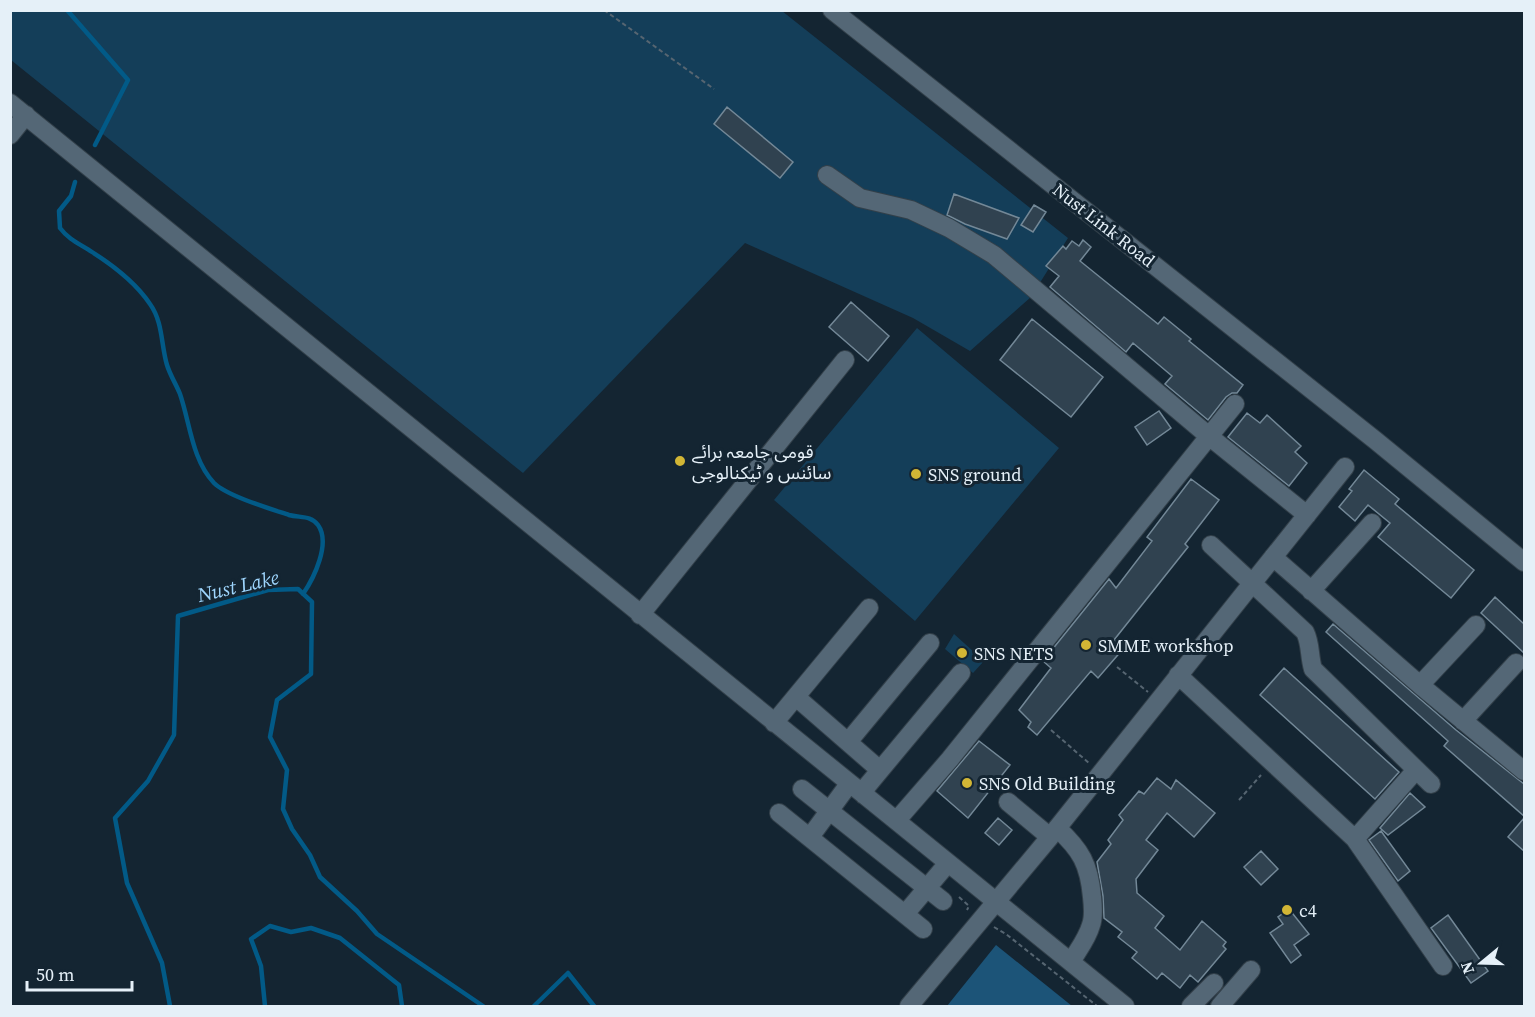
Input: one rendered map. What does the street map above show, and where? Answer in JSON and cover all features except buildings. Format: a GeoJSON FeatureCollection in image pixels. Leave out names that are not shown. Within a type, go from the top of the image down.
{"type":"FeatureCollection","features":[{"type":"Feature","properties":{"kind":"street","name":"Nust Link Road"},"geometry":{"type":"LineString","coordinates":[[832,10],[1375,440],[1524,562]]}},
{"type":"Feature","properties":{"kind":"street"},"geometry":{"type":"LineString","coordinates":[[10,102],[1125,1006]]}},
{"type":"Feature","properties":{"kind":"street"},"geometry":{"type":"LineString","coordinates":[[10,135],[26,115]]}},
{"type":"Feature","properties":{"kind":"street"},"geometry":{"type":"LineString","coordinates":[[827,175],[861,198],[911,210],[949,228],[994,255],[1210,437],[1307,515]]}},
{"type":"Feature","properties":{"kind":"street"},"geometry":{"type":"LineString","coordinates":[[640,615],[845,360]]}},
{"type":"Feature","properties":{"kind":"street"},"geometry":{"type":"LineString","coordinates":[[897,820],[950,759],[1235,404]]}},
{"type":"Feature","properties":{"kind":"street"},"geometry":{"type":"LineString","coordinates":[[909,1006],[1053,832],[1345,467]]}},
{"type":"Feature","properties":{"kind":"street"},"geometry":{"type":"LineString","coordinates":[[1311,591],[1372,523]]}},
{"type":"Feature","properties":{"kind":"street"},"geometry":{"type":"LineString","coordinates":[[1211,545],[1305,632],[1309,640],[1313,669],[1431,784]]}},
{"type":"Feature","properties":{"kind":"street"},"geometry":{"type":"LineString","coordinates":[[1273,557],[1420,685],[1524,771]]}},
{"type":"Feature","properties":{"kind":"street"},"geometry":{"type":"LineString","coordinates":[[774,723],[869,608]]}},
{"type":"Feature","properties":{"kind":"street"},"geometry":{"type":"LineString","coordinates":[[1420,685],[1476,625]]}},
{"type":"Feature","properties":{"kind":"street"},"geometry":{"type":"LineString","coordinates":[[848,742],[930,643]]}},
{"type":"Feature","properties":{"kind":"street"},"geometry":{"type":"LineString","coordinates":[[1463,721],[1516,663]]}},
{"type":"Feature","properties":{"kind":"street"},"geometry":{"type":"LineString","coordinates":[[810,837],[829,811],[856,789],[867,786],[961,674]]}},
{"type":"Feature","properties":{"kind":"street"},"geometry":{"type":"LineString","coordinates":[[1178,675],[1355,839],[1443,966]]}},
{"type":"Feature","properties":{"kind":"street"},"geometry":{"type":"LineString","coordinates":[[796,697],[880,770]]}},
{"type":"Feature","properties":{"kind":"street"},"geometry":{"type":"LineString","coordinates":[[1355,839],[1416,771]]}},
{"type":"Feature","properties":{"kind":"street"},"geometry":{"type":"LineString","coordinates":[[802,789],[829,811],[932,883],[943,901]]}},
{"type":"Feature","properties":{"kind":"street"},"geometry":{"type":"LineString","coordinates":[[1008,802],[1079,850],[1088,866],[1091,882],[1092,923],[1086,938],[1071,962]]}},
{"type":"Feature","properties":{"kind":"street"},"geometry":{"type":"LineString","coordinates":[[780,813],[923,928]]}},
{"type":"Feature","properties":{"kind":"street"},"geometry":{"type":"LineString","coordinates":[[905,914],[948,863]]}},
{"type":"Feature","properties":{"kind":"street"},"geometry":{"type":"LineString","coordinates":[[1220,1006],[1251,970]]}},
{"type":"Feature","properties":{"kind":"street"},"geometry":{"type":"LineString","coordinates":[[1191,1006],[1214,983]]}},
{"type":"Feature","properties":{"kind":"path"},"geometry":{"type":"LineString","coordinates":[[604,10],[714,89]]}},
{"type":"Feature","properties":{"kind":"path"},"geometry":{"type":"LineString","coordinates":[[1117,667],[1150,693]]}},
{"type":"Feature","properties":{"kind":"path"},"geometry":{"type":"LineString","coordinates":[[1051,730],[1092,766]]}},
{"type":"Feature","properties":{"kind":"path"},"geometry":{"type":"LineString","coordinates":[[1239,800],[1272,761]]}},
{"type":"Feature","properties":{"kind":"path"},"geometry":{"type":"LineString","coordinates":[[932,883],[969,906],[966,912]]}},
{"type":"Feature","properties":{"kind":"path"},"geometry":{"type":"LineString","coordinates":[[991,928],[999,928],[1096,1006]]}},
{"type":"Feature","properties":{"kind":"shaded area"},"geometry":{"type":"Polygon","coordinates":[[[10,11],[782,11],[1068,238],[1031,297],[970,351],[913,318],[745,243],[523,473],[11,60],[10,11]]]}},
{"type":"Feature","properties":{"kind":"shaded area","name":"SNS ground"},"geometry":{"type":"Polygon","coordinates":[[[917,328],[1059,448],[915,621],[774,500],[917,328]]]}},
{"type":"Feature","properties":{"kind":"shaded area","name":"SNS NETS"},"geometry":{"type":"Polygon","coordinates":[[[954,634],[984,661],[973,673],[945,649],[954,634]]]}},
{"type":"Feature","properties":{"kind":"shaded area"},"geometry":{"type":"Polygon","coordinates":[[[996,945],[1072,1006],[947,1006],[996,945]]]}},
{"type":"Feature","properties":{"kind":"waterway"},"geometry":{"type":"LineString","coordinates":[[67,10],[128,80],[95,145]]}},
{"type":"Feature","properties":{"kind":"waterway"},"geometry":{"type":"LineString","coordinates":[[75,182],[71,196],[59,211],[60,228],[71,239],[124,275],[144,296],[154,311],[160,326],[167,365],[180,394],[196,452],[207,474],[220,488],[261,506],[289,515],[309,518],[318,525],[322,532],[320,560],[303,594]]}},
{"type":"Feature","properties":{"kind":"waterway","name":"Nust Lake"},"geometry":{"type":"LineString","coordinates":[[170,1006],[162,963],[127,883],[115,818],[148,781],[174,735],[178,616],[268,590],[298,589],[312,602],[311,674],[277,700],[270,737],[287,770],[283,809],[320,877],[357,911],[377,934],[483,1006]]}},
{"type":"Feature","properties":{"kind":"waterway","name":"Nust Lake"},"geometry":{"type":"LineString","coordinates":[[265,1006],[261,966],[251,939],[270,926],[291,932],[311,928],[340,938],[399,985],[402,1006]]}},
{"type":"Feature","properties":{"kind":"waterway","name":"Nust Lake"},"geometry":{"type":"LineString","coordinates":[[534,1006],[568,973],[594,1006]]}},
{"type":"Feature","properties":{"kind":"place","name":"قومی جامعہ برائے سائنس و ٹیکنالوجی"},"geometry":{"type":"Point","coordinates":[680,461]}},
{"type":"Feature","properties":{"kind":"place","name":"SNS ground"},"geometry":{"type":"Point","coordinates":[916,474]}},
{"type":"Feature","properties":{"kind":"place","name":"SMME workshop"},"geometry":{"type":"Point","coordinates":[1086,645]}},
{"type":"Feature","properties":{"kind":"place","name":"SNS NETS"},"geometry":{"type":"Point","coordinates":[962,653]}},
{"type":"Feature","properties":{"kind":"place","name":"SNS Old Building"},"geometry":{"type":"Point","coordinates":[967,783]}},
{"type":"Feature","properties":{"kind":"place","name":"c4"},"geometry":{"type":"Point","coordinates":[1287,910]}}]}
